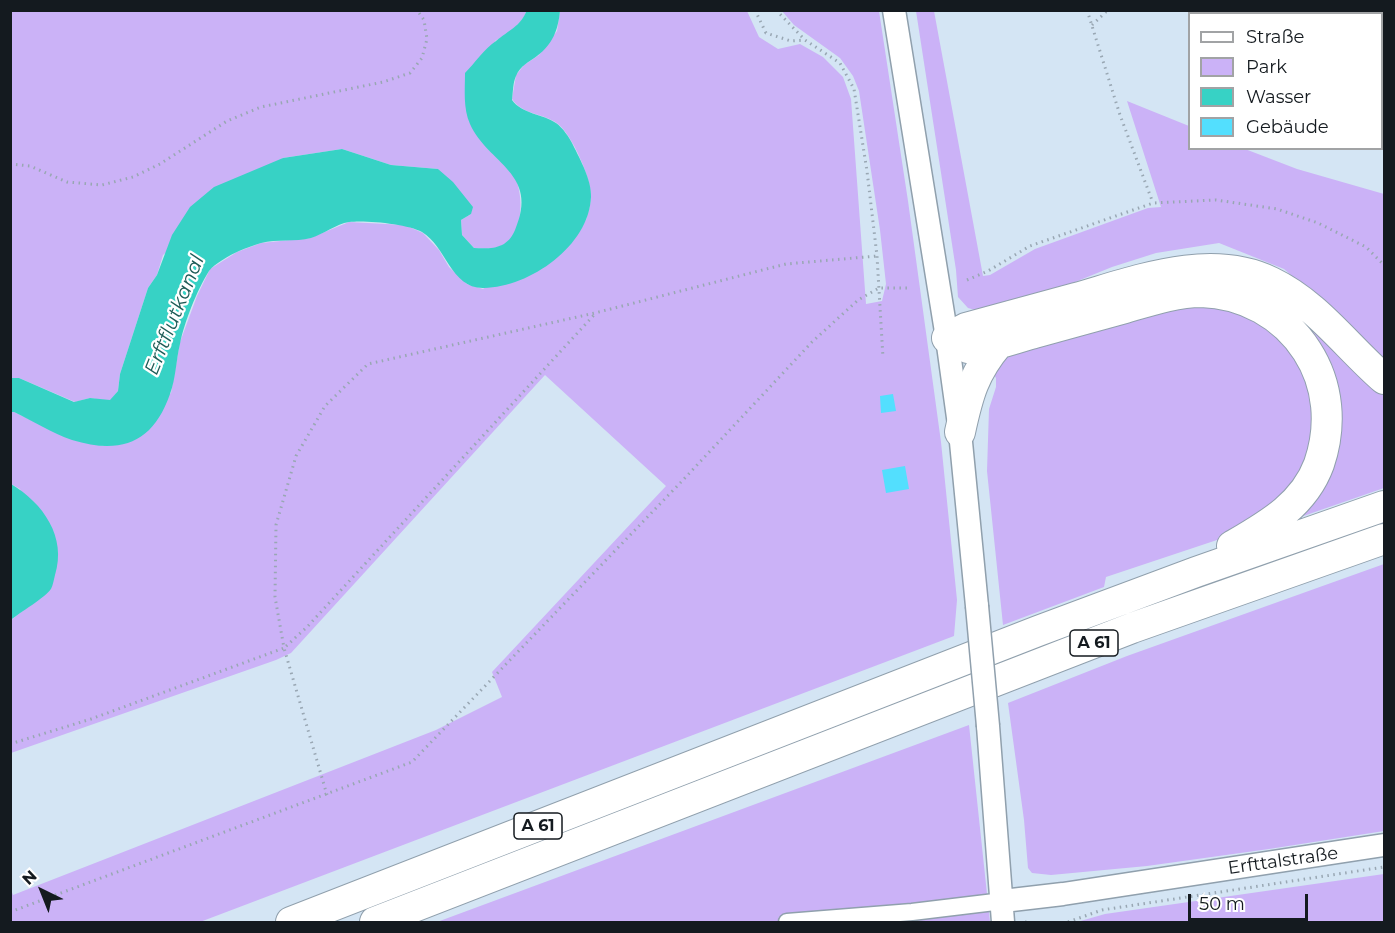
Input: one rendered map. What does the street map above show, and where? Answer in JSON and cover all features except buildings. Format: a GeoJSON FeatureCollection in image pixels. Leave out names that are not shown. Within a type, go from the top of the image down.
{"type":"FeatureCollection","features":[{"type":"Feature","properties":{"kind":"highway"},"geometry":{"type":"LineString","coordinates":[[947,338],[976,326],[1138,280],[1189,270],[1232,270],[1273,282],[1295,296],[1317,313],[1365,363],[1384,379]]}},
{"type":"Feature","properties":{"kind":"highway"},"geometry":{"type":"LineString","coordinates":[[947,338],[970,348],[999,343],[1155,299],[1199,292],[1222,295],[1264,309],[1292,331],[1310,354],[1324,389],[1327,430],[1316,472],[1302,495],[1287,510],[1269,524],[1227,548],[1196,572]]}},
{"type":"Feature","properties":{"kind":"highway"},"geometry":{"type":"LineString","coordinates":[[960,432],[973,381],[987,357],[999,343]]}},
{"type":"Feature","properties":{"kind":"highway","name":"A 61"},"geometry":{"type":"LineString","coordinates":[[291,922],[1027,636],[1196,572],[1384,506]]}},
{"type":"Feature","properties":{"kind":"highway","name":"A 61"},"geometry":{"type":"LineString","coordinates":[[375,922],[1077,649],[1384,539]]}},
{"type":"Feature","properties":{"kind":"highway"},"geometry":{"type":"LineString","coordinates":[[1322,560],[1384,554]]}},
{"type":"Feature","properties":{"kind":"main road"},"geometry":{"type":"LineString","coordinates":[[894,10],[960,432],[1003,912]]}},
{"type":"Feature","properties":{"kind":"main road","name":"Erfttalstraße"},"geometry":{"type":"LineString","coordinates":[[1003,912],[1075,893],[1365,850],[1384,845]]}},
{"type":"Feature","properties":{"kind":"street"},"geometry":{"type":"LineString","coordinates":[[788,922],[912,912],[1003,912]]}},
{"type":"Feature","properties":{"kind":"path"},"geometry":{"type":"LineString","coordinates":[[10,164],[30,166],[67,182],[102,185],[133,177],[160,164],[227,121],[261,107],[383,82],[410,73],[422,58],[427,39],[423,20],[417,10]]}},
{"type":"Feature","properties":{"kind":"path"},"geometry":{"type":"LineString","coordinates":[[755,10],[766,33],[791,41],[805,40]]}},
{"type":"Feature","properties":{"kind":"path"},"geometry":{"type":"LineString","coordinates":[[776,10],[805,40],[840,63],[854,88],[877,256],[883,358]]}},
{"type":"Feature","properties":{"kind":"path"},"geometry":{"type":"LineString","coordinates":[[1087,10],[1120,115],[1153,203]]}},
{"type":"Feature","properties":{"kind":"path"},"geometry":{"type":"LineString","coordinates":[[1092,25],[1108,10]]}},
{"type":"Feature","properties":{"kind":"path"},"geometry":{"type":"LineString","coordinates":[[967,280],[988,271],[1030,246],[1153,203],[1216,200],[1277,209],[1318,223],[1366,247],[1384,265]]}},
{"type":"Feature","properties":{"kind":"path"},"geometry":{"type":"LineString","coordinates":[[327,795],[284,648],[275,597],[276,525],[296,456],[325,406],[368,364],[595,313],[786,264],[877,256]]}},
{"type":"Feature","properties":{"kind":"path"},"geometry":{"type":"LineString","coordinates":[[10,912],[412,762],[812,342],[858,300],[879,288],[910,288]]}},
{"type":"Feature","properties":{"kind":"path"},"geometry":{"type":"LineString","coordinates":[[10,744],[91,719],[284,648],[307,627],[595,313]]}},
{"type":"Feature","properties":{"kind":"path"},"geometry":{"type":"LineString","coordinates":[[1068,922],[1102,910],[1384,867]]}},
{"type":"Feature","properties":{"kind":"green space"},"geometry":{"type":"Polygon","coordinates":[[[11,11],[527,11],[514,28],[495,41],[485,145],[508,167],[517,182],[521,210],[514,235],[501,246],[488,249],[474,248],[462,235],[461,220],[471,214],[438,169],[391,165],[342,149],[283,158],[163,255],[157,275],[148,288],[120,374],[118,391],[110,401],[90,398],[75,402],[19,378],[11,378],[11,11]]]}},
{"type":"Feature","properties":{"kind":"green space"},"geometry":{"type":"Polygon","coordinates":[[[560,11],[747,11],[759,37],[778,49],[800,44],[823,57],[843,77],[851,99],[866,304],[882,301],[886,284],[859,91],[853,76],[840,58],[794,25],[782,11],[879,11],[941,442],[957,600],[954,636],[200,922],[11,922],[10,887],[13,895],[436,730],[502,697],[492,672],[666,486],[545,375],[291,653],[11,753],[11,620],[51,589],[20,489],[11,484],[11,412],[71,439],[103,446],[171,393],[180,342],[210,269],[237,252],[261,243],[310,238],[349,222],[405,225],[423,233],[439,250],[449,267],[467,284],[483,289],[586,220],[591,196],[590,188],[584,168],[569,137],[552,120],[521,108],[512,99],[516,75],[524,65],[539,55],[557,31],[560,11]]]}},
{"type":"Feature","properties":{"kind":"green space"},"geometry":{"type":"Polygon","coordinates":[[[916,11],[934,11],[983,276],[990,275],[1035,249],[1148,208],[1161,207],[1127,101],[1188,126],[1188,150],[1248,150],[1297,169],[1384,194],[1384,362],[1284,269],[1219,243],[1156,253],[1112,267],[1021,304],[982,312],[968,308],[958,297],[956,270],[916,11]]]}},
{"type":"Feature","properties":{"kind":"green space"},"geometry":{"type":"Polygon","coordinates":[[[1273,291],[1384,388],[1384,488],[1289,521],[1334,435],[1270,306],[1273,291]]]}},
{"type":"Feature","properties":{"kind":"green space"},"geometry":{"type":"Polygon","coordinates":[[[1221,301],[1280,331],[1321,406],[1300,483],[1220,539],[1106,577],[1104,587],[1003,625],[987,471],[989,409],[996,387],[996,378],[989,367],[1000,354],[1158,306],[1221,301]]]}},
{"type":"Feature","properties":{"kind":"green space"},"geometry":{"type":"Polygon","coordinates":[[[1384,564],[1384,831],[1147,866],[1051,875],[1032,873],[1028,868],[1024,820],[1008,703],[1127,656],[1384,564]]]}},
{"type":"Feature","properties":{"kind":"green space"},"geometry":{"type":"Polygon","coordinates":[[[969,725],[990,922],[437,922],[969,725]]]}},
{"type":"Feature","properties":{"kind":"green space"},"geometry":{"type":"Polygon","coordinates":[[[1384,874],[1384,922],[1077,922],[1105,914],[1384,874]]]}},
{"type":"Feature","properties":{"kind":"water","name":"Erftflutkanal"},"geometry":{"type":"Polygon","coordinates":[[[527,10],[560,11],[558,24],[551,41],[518,73],[514,81],[512,100],[521,108],[551,120],[563,130],[572,142],[582,163],[591,191],[588,215],[580,232],[554,260],[538,272],[520,280],[502,286],[484,288],[464,282],[430,238],[422,232],[397,225],[349,222],[311,238],[261,243],[218,263],[204,279],[185,326],[170,394],[163,411],[144,434],[120,445],[90,444],[72,440],[11,412],[11,378],[19,378],[74,402],[90,398],[110,400],[118,391],[120,374],[148,288],[157,275],[172,235],[190,207],[214,187],[283,158],[342,149],[391,165],[438,169],[453,182],[473,207],[471,214],[461,220],[462,235],[474,248],[493,248],[508,241],[515,230],[521,211],[521,195],[509,171],[478,138],[470,124],[465,105],[465,73],[488,48],[518,24],[527,10]]]}},
{"type":"Feature","properties":{"kind":"water"},"geometry":{"type":"Polygon","coordinates":[[[11,484],[33,501],[50,522],[58,547],[58,561],[51,589],[11,620],[11,484]]]}}]}
